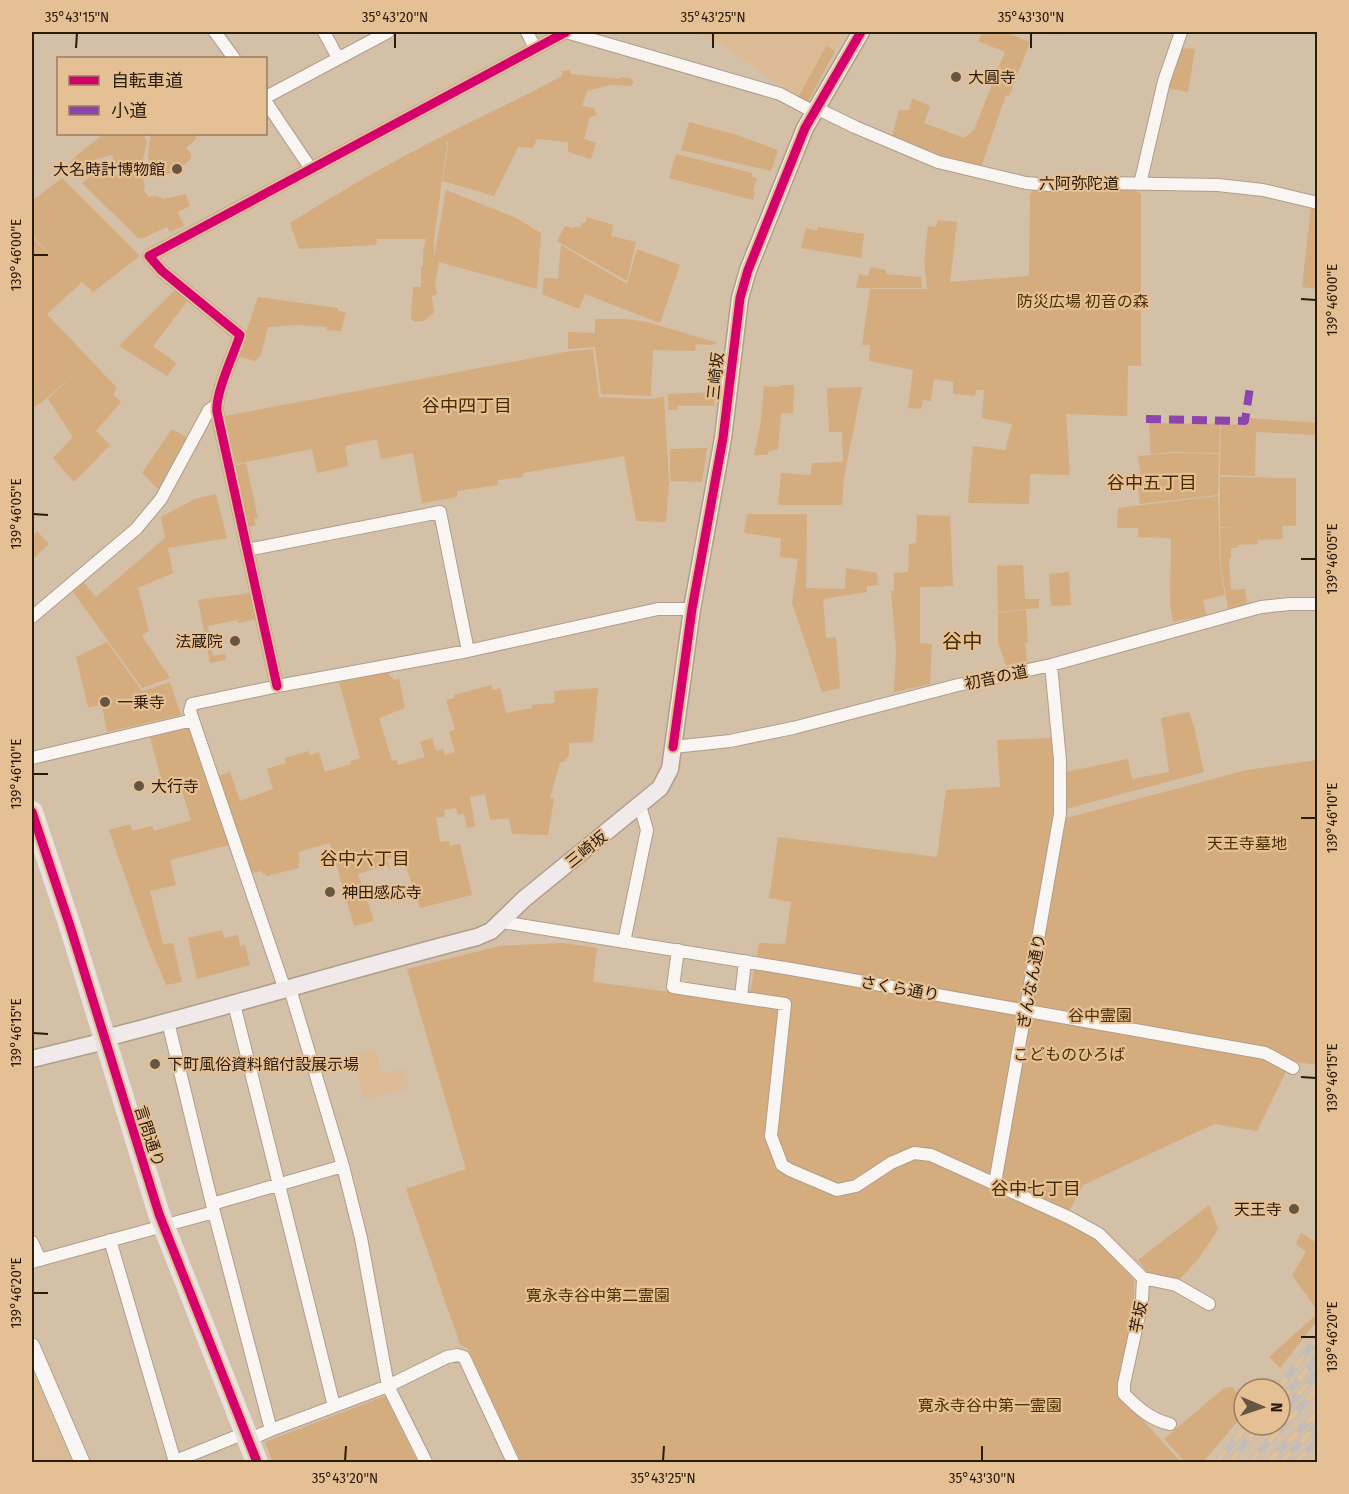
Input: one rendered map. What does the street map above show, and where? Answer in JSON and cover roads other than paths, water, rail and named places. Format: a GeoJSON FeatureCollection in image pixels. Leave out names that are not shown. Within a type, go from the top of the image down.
{"type":"FeatureCollection","features":[{"type":"Feature","properties":{"kind":"main road","name":"三崎坂"},"geometry":{"type":"LineString","coordinates":[[32,1059],[288,990],[382,961],[477,937],[491,931],[524,899],[660,788],[670,769],[692,609],[720,459],[740,298],[748,270],[815,110],[861,32]]}},
{"type":"Feature","properties":{"kind":"main road","name":"言問通り"},"geometry":{"type":"LineString","coordinates":[[32,812],[70,926],[163,1226],[257,1462]]}},
{"type":"Feature","properties":{"kind":"street"},"geometry":{"type":"LineString","coordinates":[[215,32],[233,57]]}},
{"type":"Feature","properties":{"kind":"street"},"geometry":{"type":"LineString","coordinates":[[324,32],[338,58]]}},
{"type":"Feature","properties":{"kind":"street"},"geometry":{"type":"LineString","coordinates":[[267,96],[388,32]]}},
{"type":"Feature","properties":{"kind":"street"},"geometry":{"type":"LineString","coordinates":[[527,32],[535,48]]}},
{"type":"Feature","properties":{"kind":"street"},"geometry":{"type":"LineString","coordinates":[[277,686],[216,405],[240,335],[162,271],[149,256],[566,32]]}},
{"type":"Feature","properties":{"kind":"street","name":"六阿弥陀道"},"geometry":{"type":"LineString","coordinates":[[566,32],[780,94],[938,162],[1026,183],[1242,187],[1317,203]]}},
{"type":"Feature","properties":{"kind":"street"},"geometry":{"type":"LineString","coordinates":[[1140,184],[1164,81],[1181,32]]}},
{"type":"Feature","properties":{"kind":"street"},"geometry":{"type":"LineString","coordinates":[[267,103],[311,169]]}},
{"type":"Feature","properties":{"kind":"street"},"geometry":{"type":"LineString","coordinates":[[32,617],[136,530],[161,499],[209,410],[216,405]]}},
{"type":"Feature","properties":{"kind":"street"},"geometry":{"type":"LineString","coordinates":[[247,550],[440,512],[468,651]]}},
{"type":"Feature","properties":{"kind":"street","name":"初音の道"},"geometry":{"type":"LineString","coordinates":[[673,747],[730,741],[793,728],[958,685],[1051,665],[1261,607],[1317,604]]}},
{"type":"Feature","properties":{"kind":"street"},"geometry":{"type":"LineString","coordinates":[[426,1462],[388,1386],[361,1238],[343,1166],[288,990],[190,707],[196,702],[468,651],[658,609],[692,609]]}},
{"type":"Feature","properties":{"kind":"street","name":"ぎんなん通り"},"geometry":{"type":"LineString","coordinates":[[995,1183],[1060,814],[1060,760],[1051,665]]}},
{"type":"Feature","properties":{"kind":"street"},"geometry":{"type":"LineString","coordinates":[[32,758],[193,720]]}},
{"type":"Feature","properties":{"kind":"street"},"geometry":{"type":"LineString","coordinates":[[624,942],[647,830],[640,806]]}},
{"type":"Feature","properties":{"kind":"street","name":"さくら通り"},"geometry":{"type":"LineString","coordinates":[[502,922],[745,961],[1264,1053],[1293,1068]]}},
{"type":"Feature","properties":{"kind":"street"},"geometry":{"type":"LineString","coordinates":[[678,950],[673,987],[741,997],[745,961]]}},
{"type":"Feature","properties":{"kind":"street","name":"芋坂"},"geometry":{"type":"LineString","coordinates":[[741,997],[785,1004],[786,1007],[771,1136],[782,1165],[837,1190],[856,1186],[891,1163],[914,1154],[931,1155],[1100,1234],[1143,1278],[1142,1302],[1124,1384],[1124,1394],[1140,1410],[1158,1422],[1170,1424]]}},
{"type":"Feature","properties":{"kind":"street"},"geometry":{"type":"LineString","coordinates":[[234,1004],[334,1406]]}},
{"type":"Feature","properties":{"kind":"street"},"geometry":{"type":"LineString","coordinates":[[168,1022],[213,1208],[271,1430]]}},
{"type":"Feature","properties":{"kind":"street"},"geometry":{"type":"LineString","coordinates":[[32,1242],[36,1261],[163,1226],[279,1184],[343,1166]]}},
{"type":"Feature","properties":{"kind":"street"},"geometry":{"type":"LineString","coordinates":[[110,1240],[174,1462],[247,1436],[271,1430],[388,1386],[447,1357],[457,1355],[464,1357],[513,1462]]}},
{"type":"Feature","properties":{"kind":"street"},"geometry":{"type":"LineString","coordinates":[[1143,1278],[1176,1285],[1209,1304]]}},
{"type":"Feature","properties":{"kind":"street"},"geometry":{"type":"LineString","coordinates":[[32,1346],[82,1462]]}},
{"type":"Feature","properties":{"kind":"railway"},"geometry":{"type":"LineString","coordinates":[[1287,1377],[1318,1337]]}},
{"type":"Feature","properties":{"kind":"railway"},"geometry":{"type":"LineString","coordinates":[[1292,1387],[1318,1357]]}},
{"type":"Feature","properties":{"kind":"railway"},"geometry":{"type":"LineString","coordinates":[[1292,1402],[1318,1372]]}},
{"type":"Feature","properties":{"kind":"railway"},"geometry":{"type":"LineString","coordinates":[[1250,1462],[1318,1388]]}},
{"type":"Feature","properties":{"kind":"railway"},"geometry":{"type":"LineString","coordinates":[[1268,1462],[1318,1412]]}},
{"type":"Feature","properties":{"kind":"railway"},"geometry":{"type":"LineString","coordinates":[[1281,1462],[1318,1425]]}},
{"type":"Feature","properties":{"kind":"railway"},"geometry":{"type":"LineString","coordinates":[[1217,1462],[1238,1437]]}},
{"type":"Feature","properties":{"kind":"railway"},"geometry":{"type":"LineString","coordinates":[[1230,1462],[1250,1437]]}},
{"type":"Feature","properties":{"kind":"railway"},"geometry":{"type":"LineString","coordinates":[[1296,1462],[1318,1440]]}},
{"type":"Feature","properties":{"kind":"place","name":"大圓寺"},"geometry":{"type":"Point","coordinates":[956,77]}},
{"type":"Feature","properties":{"kind":"place","name":"大名時計博物館"},"geometry":{"type":"Point","coordinates":[177,169]}},
{"type":"Feature","properties":{"kind":"place","name":"法蔵院"},"geometry":{"type":"Point","coordinates":[235,641]}},
{"type":"Feature","properties":{"kind":"place","name":"一乗寺"},"geometry":{"type":"Point","coordinates":[105,702]}},
{"type":"Feature","properties":{"kind":"place","name":"大行寺"},"geometry":{"type":"Point","coordinates":[139,786]}},
{"type":"Feature","properties":{"kind":"place","name":"神田感応寺"},"geometry":{"type":"Point","coordinates":[330,892]}},
{"type":"Feature","properties":{"kind":"place","name":"下町風俗資料館付設展示場"},"geometry":{"type":"Point","coordinates":[155,1064]}},
{"type":"Feature","properties":{"kind":"place","name":"天王寺"},"geometry":{"type":"Point","coordinates":[1294,1209]}},
{"type":"Feature","properties":{"kind":"district","name":"谷中四丁目"},"geometry":{"type":"Point","coordinates":[467,406]}},
{"type":"Feature","properties":{"kind":"district","name":"谷中五丁目"},"geometry":{"type":"Point","coordinates":[1152,483]}},
{"type":"Feature","properties":{"kind":"district","name":"谷中"},"geometry":{"type":"Point","coordinates":[962,641]}},
{"type":"Feature","properties":{"kind":"district","name":"谷中六丁目"},"geometry":{"type":"Point","coordinates":[365,859]}},
{"type":"Feature","properties":{"kind":"district","name":"谷中七丁目"},"geometry":{"type":"Point","coordinates":[1036,1189]}},
{"type":"Feature","properties":{"kind":"park label","name":"防災広場 初音の森"},"geometry":{"type":"Point","coordinates":[1083,301]}},
{"type":"Feature","properties":{"kind":"park label","name":"天王寺墓地"},"geometry":{"type":"Point","coordinates":[1247,843]}},
{"type":"Feature","properties":{"kind":"park label","name":"谷中霊園"},"geometry":{"type":"Point","coordinates":[1100,1015]}},
{"type":"Feature","properties":{"kind":"park label","name":"こどものひろば"},"geometry":{"type":"Point","coordinates":[1069,1054]}},
{"type":"Feature","properties":{"kind":"park label","name":"寛永寺谷中第二霊園"},"geometry":{"type":"Point","coordinates":[598,1295]}},
{"type":"Feature","properties":{"kind":"park label","name":"寛永寺谷中第一霊園"},"geometry":{"type":"Point","coordinates":[990,1405]}}]}
